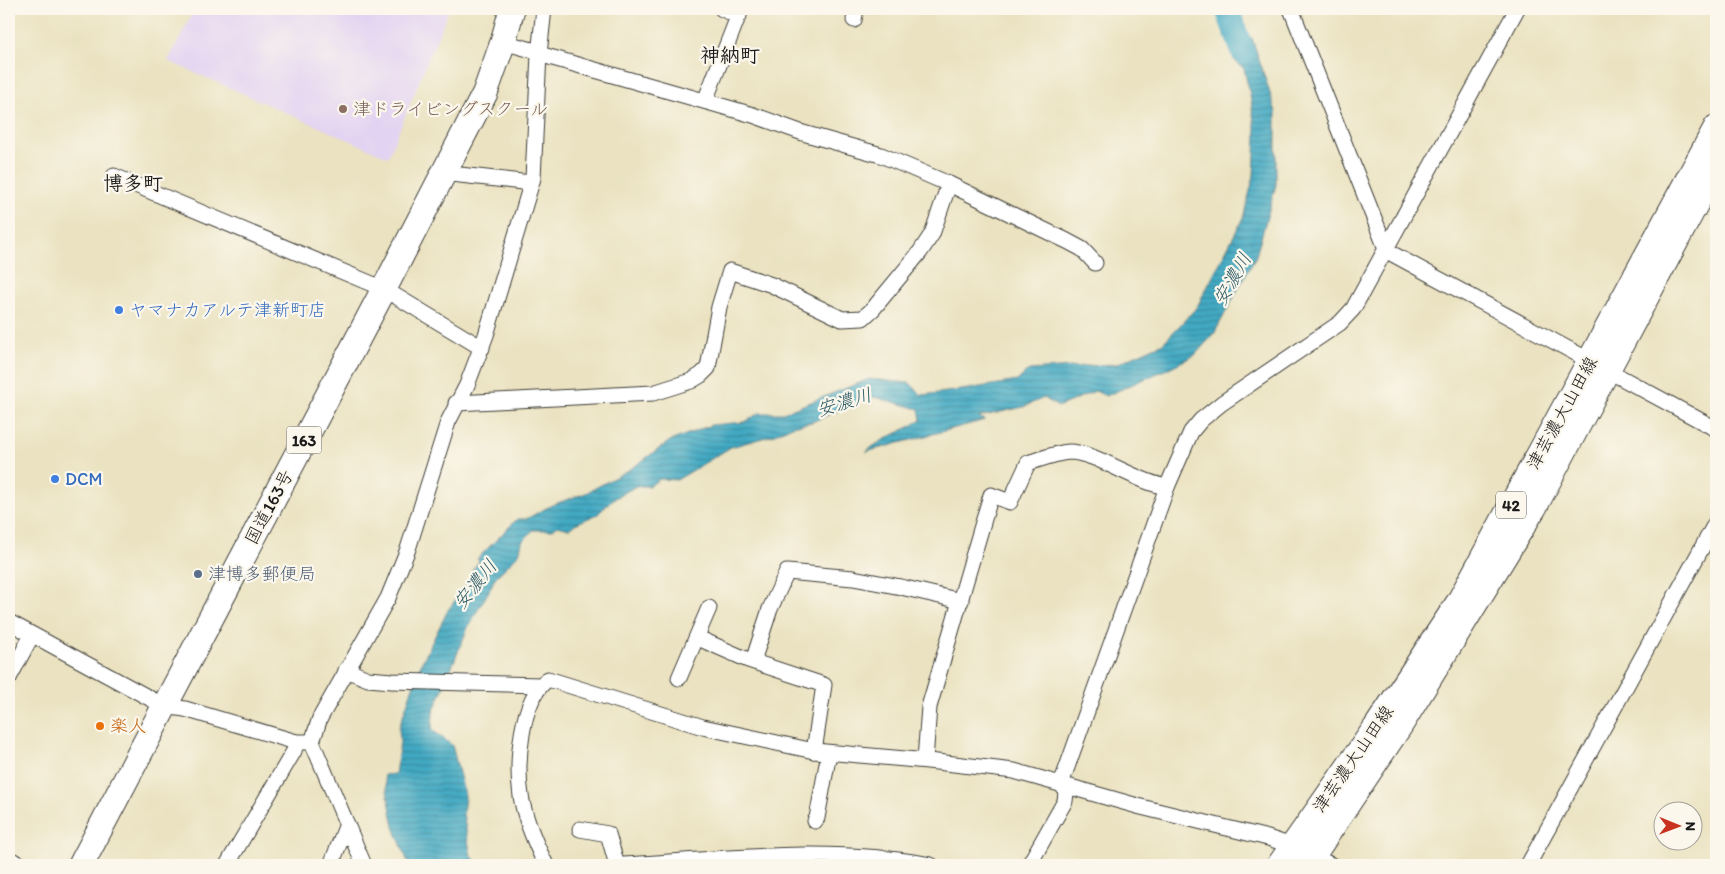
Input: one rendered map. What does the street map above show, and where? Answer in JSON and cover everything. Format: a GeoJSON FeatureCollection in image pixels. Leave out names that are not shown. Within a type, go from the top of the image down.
{"type":"FeatureCollection","features":[{"type":"Feature","properties":{"kind":"highway","name":"国道163号"},"geometry":{"type":"LineString","coordinates":[[81,865],[485,93],[503,42],[512,9]]}},
{"type":"Feature","properties":{"kind":"main road","name":"津芸濃大山田線"},"geometry":{"type":"LineString","coordinates":[[1317,862],[1535,507],[1599,366],[1716,128]]}},
{"type":"Feature","properties":{"kind":"main road","name":"津芸濃大山田線"},"geometry":{"type":"LineString","coordinates":[[1279,865],[1375,728],[1459,601],[1716,167]]}},
{"type":"Feature","properties":{"kind":"street"},"geometry":{"type":"LineString","coordinates":[[364,865],[312,742],[320,718],[392,590],[408,549],[448,422],[482,348],[531,183],[539,53],[544,9]]}},
{"type":"Feature","properties":{"kind":"street"},"geometry":{"type":"LineString","coordinates":[[705,101],[740,12],[722,9]]}},
{"type":"Feature","properties":{"kind":"street"},"geometry":{"type":"LineString","coordinates":[[1291,9],[1387,251],[1716,428]]}},
{"type":"Feature","properties":{"kind":"street"},"geometry":{"type":"LineString","coordinates":[[1029,865],[1065,801],[1066,793],[1062,784],[1167,487],[1195,425],[1222,403],[1340,323],[1359,300],[1517,9]]}},
{"type":"Feature","properties":{"kind":"street"},"geometry":{"type":"LineString","coordinates":[[503,42],[705,101],[802,133],[881,155],[949,184],[1073,244],[1095,263]]}},
{"type":"Feature","properties":{"kind":"street"},"geometry":{"type":"LineString","coordinates":[[442,174],[531,183]]}},
{"type":"Feature","properties":{"kind":"street"},"geometry":{"type":"LineString","coordinates":[[114,176],[384,289],[482,348]]}},
{"type":"Feature","properties":{"kind":"street"},"geometry":{"type":"LineString","coordinates":[[456,403],[478,404],[500,400],[653,392],[702,376],[708,368],[719,307],[730,271],[772,285],[842,319],[863,318],[879,302],[928,240],[949,184]]}},
{"type":"Feature","properties":{"kind":"street"},"geometry":{"type":"LineString","coordinates":[[925,760],[929,707],[991,495],[1010,502],[1028,463],[1063,453],[1075,453],[1151,484],[1167,487]]}},
{"type":"Feature","properties":{"kind":"street"},"geometry":{"type":"LineString","coordinates":[[1528,865],[1716,522]]}},
{"type":"Feature","properties":{"kind":"street"},"geometry":{"type":"LineString","coordinates":[[753,661],[774,600],[787,572],[853,578],[961,601]]}},
{"type":"Feature","properties":{"kind":"street"},"geometry":{"type":"LineString","coordinates":[[679,678],[698,638],[709,608]]}},
{"type":"Feature","properties":{"kind":"street"},"geometry":{"type":"LineString","coordinates":[[9,622],[164,706],[185,709],[296,742],[312,742]]}},
{"type":"Feature","properties":{"kind":"street"},"geometry":{"type":"LineString","coordinates":[[9,678],[32,635]]}},
{"type":"Feature","properties":{"kind":"street"},"geometry":{"type":"LineString","coordinates":[[698,638],[753,661],[824,685],[814,751]]}},
{"type":"Feature","properties":{"kind":"street"},"geometry":{"type":"LineString","coordinates":[[346,670],[368,678],[392,681],[540,685]]}},
{"type":"Feature","properties":{"kind":"street"},"geometry":{"type":"LineString","coordinates":[[546,865],[529,825],[521,796],[520,780],[522,735],[529,707],[540,685],[548,680],[703,727],[814,751],[925,760],[1014,771],[1292,846],[1317,862]]}},
{"type":"Feature","properties":{"kind":"street"},"geometry":{"type":"LineString","coordinates":[[227,865],[294,752],[296,742]]}},
{"type":"Feature","properties":{"kind":"street"},"geometry":{"type":"LineString","coordinates":[[815,821],[830,753]]}},
{"type":"Feature","properties":{"kind":"street"},"geometry":{"type":"LineString","coordinates":[[331,865],[347,824]]}},
{"type":"Feature","properties":{"kind":"street"},"geometry":{"type":"LineString","coordinates":[[580,828],[608,834],[617,865]]}},
{"type":"Feature","properties":{"kind":"street"},"geometry":{"type":"LineString","coordinates":[[624,865],[730,862],[812,855],[897,859],[931,865]]}},
{"type":"Feature","properties":{"kind":"street"},"geometry":{"type":"LineString","coordinates":[[9,860],[22,865]]}},
{"type":"Feature","properties":{"kind":"shaded area","name":"津ドライビングスクール"},"geometry":{"type":"Polygon","coordinates":[[[195,9],[449,9],[388,157],[168,61],[195,9]]]}},
{"type":"Feature","properties":{"kind":"water"},"geometry":{"type":"Polygon","coordinates":[[[1231,11],[1242,35],[1252,38],[1276,112],[1276,185],[1256,256],[1214,334],[1195,355],[1106,396],[1095,391],[1058,407],[1044,398],[1023,407],[979,417],[985,420],[866,452],[878,443],[921,420],[919,409],[874,397],[862,400],[812,422],[792,426],[773,435],[731,447],[677,480],[660,479],[649,486],[636,486],[612,500],[598,514],[575,524],[569,529],[558,526],[551,530],[533,530],[522,542],[519,554],[495,578],[469,625],[433,713],[432,730],[452,745],[465,796],[463,814],[471,856],[481,865],[409,865],[394,827],[384,775],[395,774],[400,742],[399,728],[419,668],[448,610],[473,576],[471,572],[479,561],[477,559],[517,519],[526,519],[552,505],[586,493],[632,468],[670,441],[711,425],[745,422],[759,413],[783,413],[869,379],[910,383],[921,395],[955,391],[1017,381],[1029,370],[1116,364],[1163,343],[1197,307],[1243,218],[1254,175],[1256,134],[1244,69],[1234,60],[1231,11]]]}},
{"type":"Feature","properties":{"kind":"waterway","name":"安濃川"},"geometry":{"type":"LineString","coordinates":[[1227,9],[1243,52]]}},
{"type":"Feature","properties":{"kind":"place","name":"津ドライビングスクール"},"geometry":{"type":"Point","coordinates":[343,109]}},
{"type":"Feature","properties":{"kind":"place","name":"ヤマナカアルテ津新町店"},"geometry":{"type":"Point","coordinates":[119,310]}},
{"type":"Feature","properties":{"kind":"place","name":"DCM"},"geometry":{"type":"Point","coordinates":[55,479]}},
{"type":"Feature","properties":{"kind":"place","name":"津博多郵便局"},"geometry":{"type":"Point","coordinates":[198,574]}},
{"type":"Feature","properties":{"kind":"place","name":"楽人"},"geometry":{"type":"Point","coordinates":[100,726]}},
{"type":"Feature","properties":{"kind":"district","name":"神納町"},"geometry":{"type":"Point","coordinates":[730,55]}},
{"type":"Feature","properties":{"kind":"district","name":"博多町"},"geometry":{"type":"Point","coordinates":[133,183]}}]}
